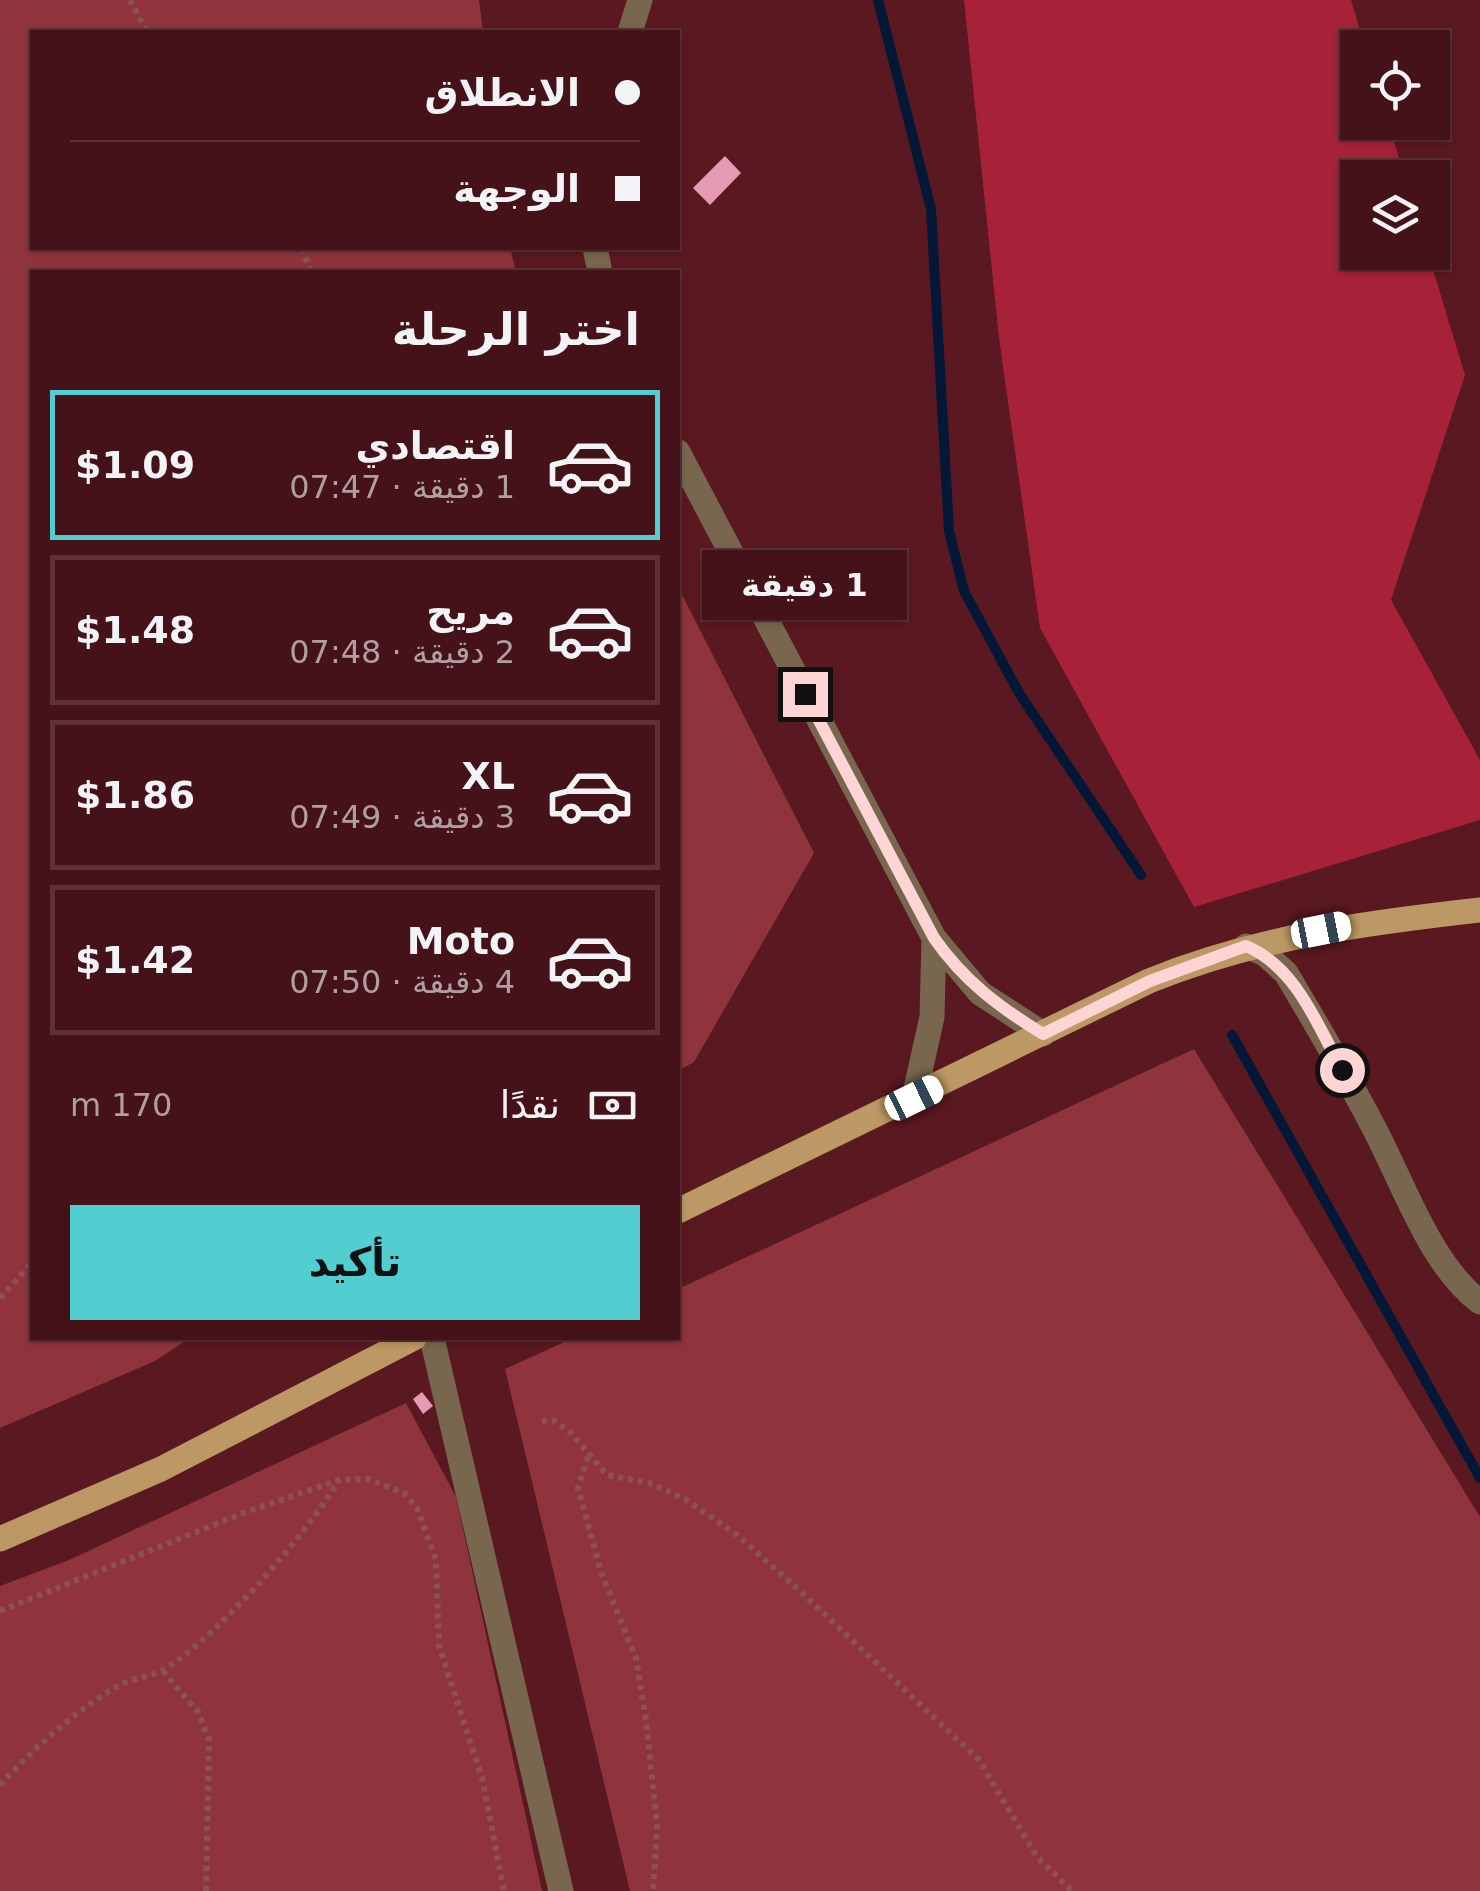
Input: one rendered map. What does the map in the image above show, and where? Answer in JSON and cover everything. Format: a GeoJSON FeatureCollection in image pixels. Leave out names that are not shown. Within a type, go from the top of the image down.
{"type":"FeatureCollection","features":[{"type":"Feature","properties":{"kind":"main road"},"geometry":{"type":"LineString","coordinates":[[680,1210],[1150,981],[1246,946],[1348,925],[1480,910]]}},
{"type":"Feature","properties":{"kind":"main road"},"geometry":{"type":"LineString","coordinates":[[0,1538],[161,1469],[410,1340]]}},
{"type":"Feature","properties":{"kind":"street"},"geometry":{"type":"LineString","coordinates":[[631,30],[640,0]]}},
{"type":"Feature","properties":{"kind":"street"},"geometry":{"type":"LineString","coordinates":[[680,456],[934,938],[980,992],[1043,1034]]}},
{"type":"Feature","properties":{"kind":"street"},"geometry":{"type":"LineString","coordinates":[[914,1098],[932,1016],[934,938]]}},
{"type":"Feature","properties":{"kind":"street"},"geometry":{"type":"LineString","coordinates":[[1246,946],[1265,954],[1286,973],[1375,1129],[1412,1206],[1449,1267],[1480,1302]]}},
{"type":"Feature","properties":{"kind":"street"},"geometry":{"type":"LineString","coordinates":[[432,1340],[561,1891]]}},
{"type":"Feature","properties":{"kind":"path"},"geometry":{"type":"LineString","coordinates":[[130,0],[146,30]]}},
{"type":"Feature","properties":{"kind":"path"},"geometry":{"type":"LineString","coordinates":[[0,1298],[30,1264]]}},
{"type":"Feature","properties":{"kind":"path"},"geometry":{"type":"LineString","coordinates":[[542,1421],[553,1420],[570,1432],[607,1475],[649,1483],[685,1499],[737,1535],[980,1760],[1037,1857],[1072,1891]]}},
{"type":"Feature","properties":{"kind":"path"},"geometry":{"type":"LineString","coordinates":[[588,1456],[578,1488],[601,1572],[636,1658],[646,1720],[657,1826],[652,1891]]}},
{"type":"Feature","properties":{"kind":"path"},"geometry":{"type":"LineString","coordinates":[[0,1611],[246,1512],[339,1480],[368,1479],[404,1493],[428,1532],[436,1560],[439,1646],[482,1778],[504,1891]]}},
{"type":"Feature","properties":{"kind":"path"},"geometry":{"type":"LineString","coordinates":[[0,1785],[84,1708],[137,1677],[163,1671],[188,1653],[260,1578],[339,1480]]}},
{"type":"Feature","properties":{"kind":"path"},"geometry":{"type":"LineString","coordinates":[[163,1671],[198,1712],[209,1739],[206,1891]]}},
{"type":"Feature","properties":{"kind":"shaded area"},"geometry":{"type":"Polygon","coordinates":[[[0,0],[479,0],[483,30],[30,30],[30,250],[510,250],[516,270],[30,270],[30,1340],[187,1340],[155,1361],[0,1428],[0,0]]]}},
{"type":"Feature","properties":{"kind":"shaded area"},"geometry":{"type":"Polygon","coordinates":[[[964,0],[1351,0],[1360,30],[1340,30],[1340,140],[1393,140],[1400,160],[1340,160],[1340,270],[1433,270],[1465,375],[1391,600],[1480,760],[1480,820],[1194,907],[1040,628],[999,338],[964,0]]]}},
{"type":"Feature","properties":{"kind":"shaded area"},"geometry":{"type":"Polygon","coordinates":[[[680,591],[814,853],[694,1062],[680,1070],[680,591]]]}},
{"type":"Feature","properties":{"kind":"shaded area"},"geometry":{"type":"Polygon","coordinates":[[[1194,1049],[1480,1517],[1480,1891],[630,1891],[505,1369],[569,1340],[680,1340],[680,1288],[1194,1049]]]}},
{"type":"Feature","properties":{"kind":"shaded area"},"geometry":{"type":"Polygon","coordinates":[[[406,1403],[456,1497],[542,1891],[0,1891],[0,1586],[69,1560],[406,1403]]]}},
{"type":"Feature","properties":{"kind":"building"},"geometry":{"type":"Polygon","coordinates":[[[725,156],[741,173],[710,205],[693,188],[725,156]]]}},
{"type":"Feature","properties":{"kind":"building"},"geometry":{"type":"Polygon","coordinates":[[[422,1392],[433,1406],[423,1414],[413,1399],[422,1392]]]}},
{"type":"Feature","properties":{"kind":"waterway"},"geometry":{"type":"LineString","coordinates":[[878,0],[931,209],[949,531],[964,591],[1019,693],[1141,875]]}},
{"type":"Feature","properties":{"kind":"waterway"},"geometry":{"type":"LineString","coordinates":[[1232,1035],[1480,1478]]}},
{"type":"Feature","properties":{"kind":"route"},"geometry":{"type":"LineString","coordinates":[[805,694],[934,938],[955,967],[1009,1014],[1043,1034],[1150,981],[1246,946],[1265,954],[1286,973],[1342,1070]]}}]}
